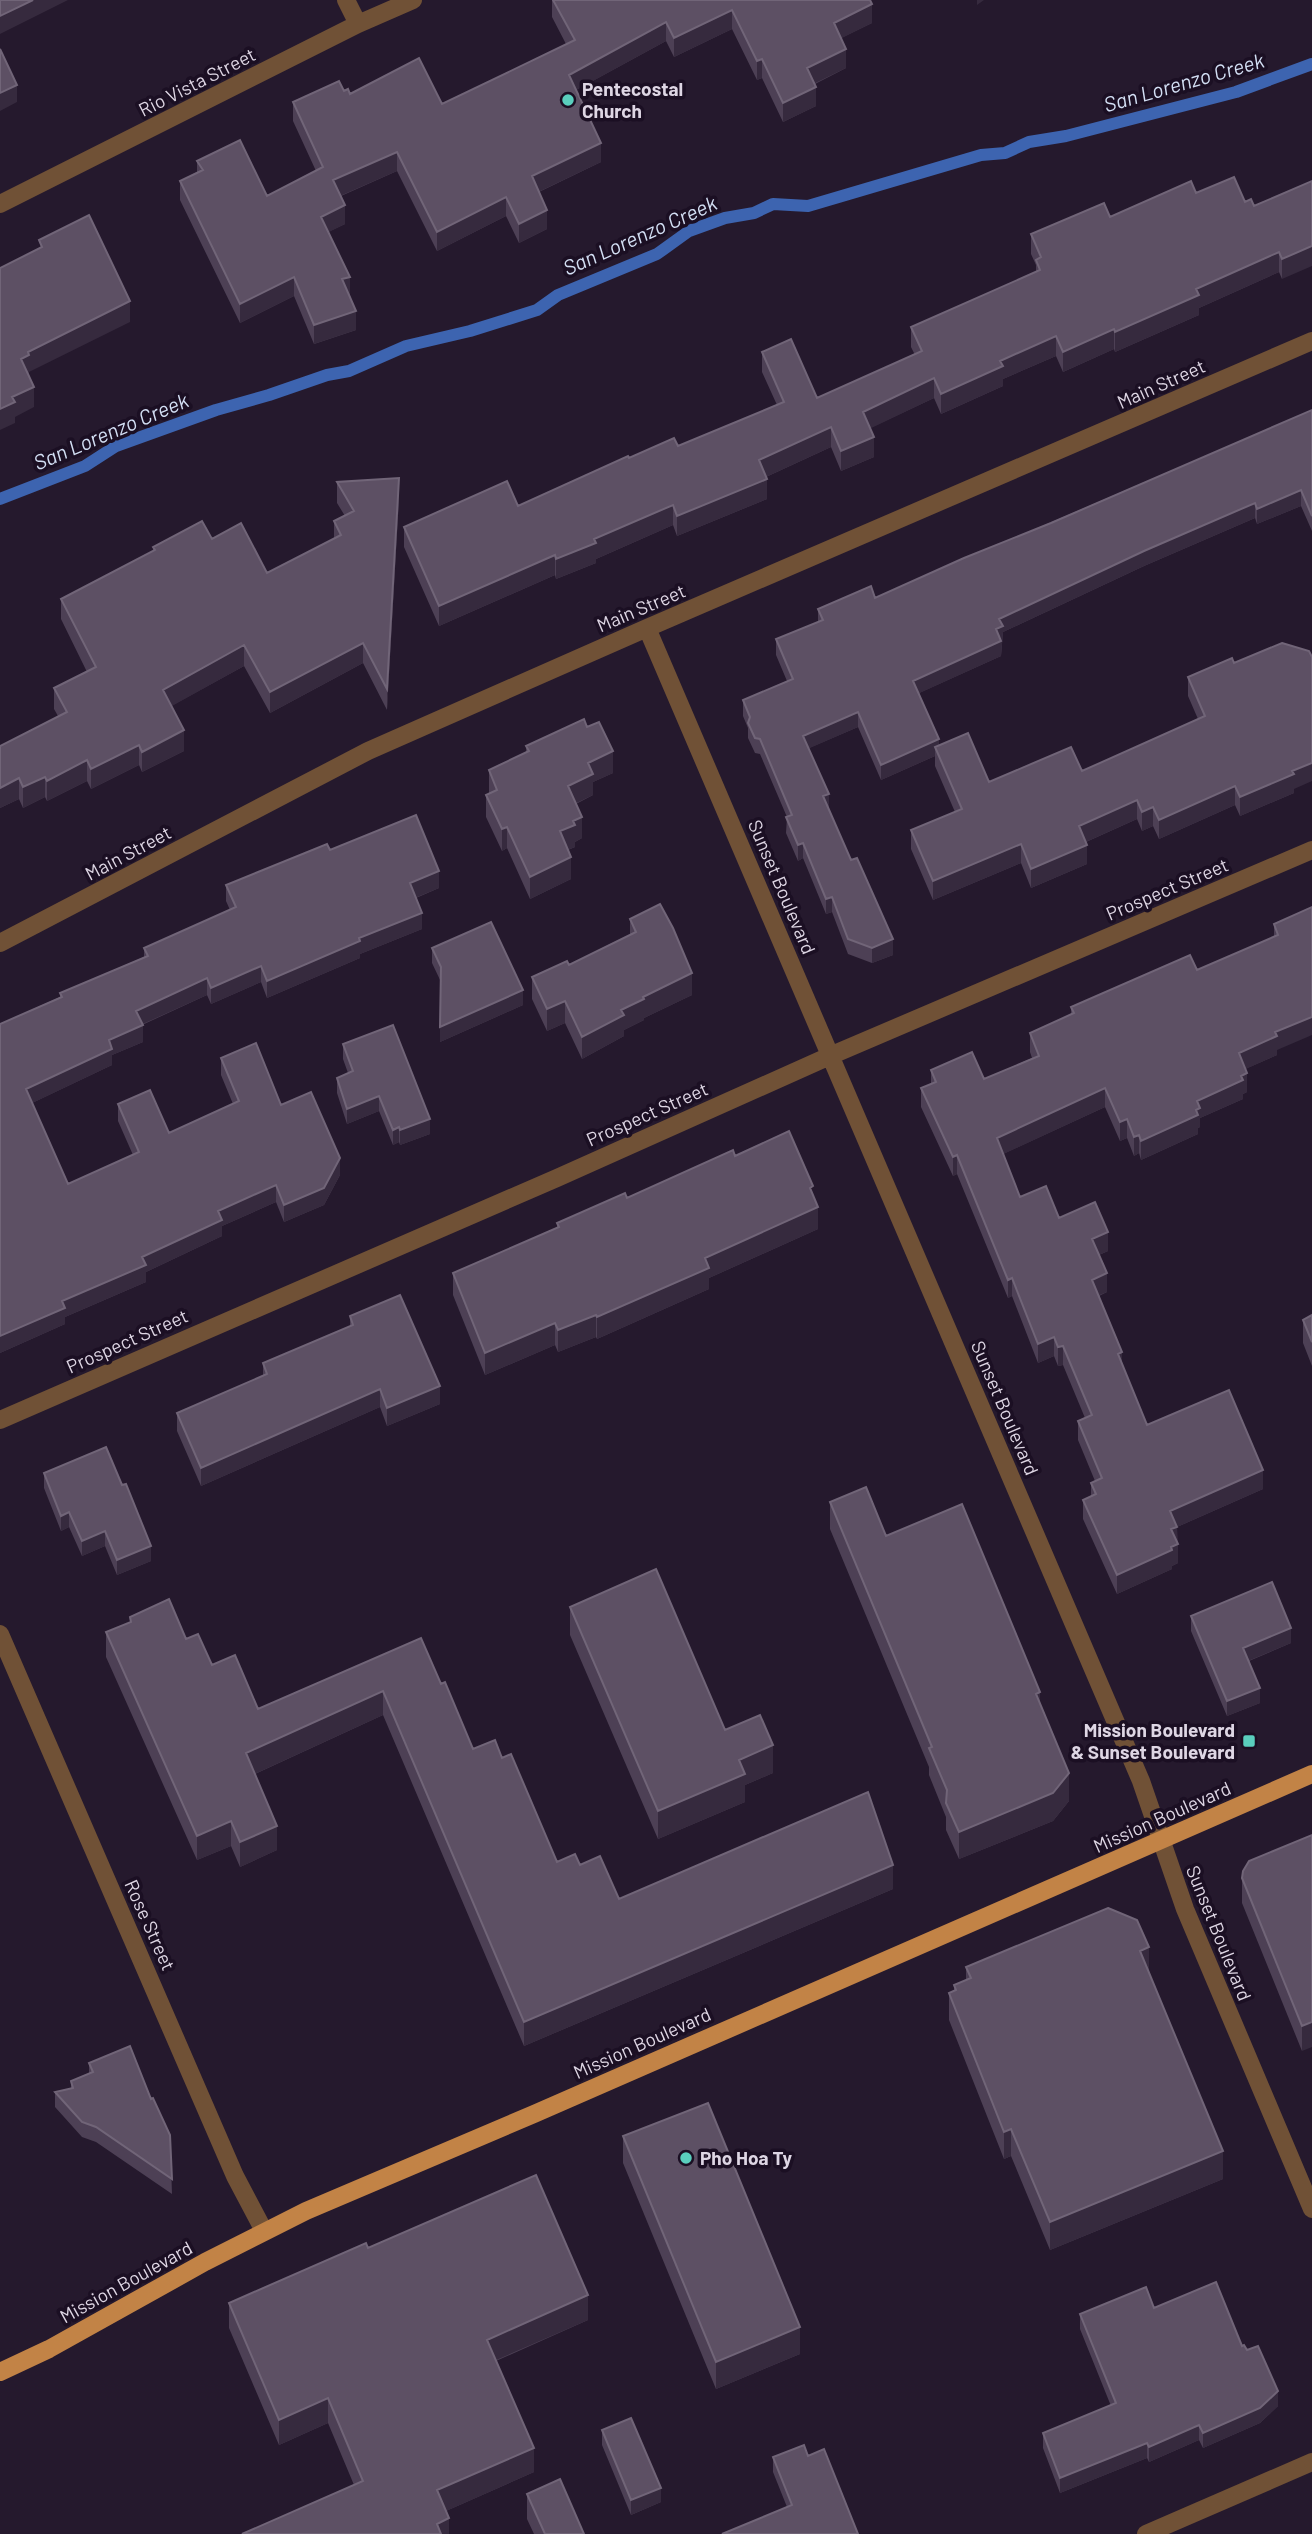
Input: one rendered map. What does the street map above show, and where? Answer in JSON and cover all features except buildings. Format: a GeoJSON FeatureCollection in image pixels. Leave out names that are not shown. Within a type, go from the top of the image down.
{"type":"FeatureCollection","features":[{"type":"Feature","properties":{"kind":"main road","name":"Mission Boulevard"},"geometry":{"type":"LineString","coordinates":[[0,2372],[306,2211],[1312,1774]]}},
{"type":"Feature","properties":{"kind":"street"},"geometry":{"type":"LineString","coordinates":[[346,0],[358,24]]}},
{"type":"Feature","properties":{"kind":"street","name":"Rio Vista Street"},"geometry":{"type":"LineString","coordinates":[[0,204],[358,24],[413,0]]}},
{"type":"Feature","properties":{"kind":"street","name":"Main Street"},"geometry":{"type":"LineString","coordinates":[[0,943],[369,751],[1312,341]]}},
{"type":"Feature","properties":{"kind":"street","name":"Sunset Boulevard"},"geometry":{"type":"LineString","coordinates":[[647,628],[1141,1781],[1185,1909],[1312,2209]]}},
{"type":"Feature","properties":{"kind":"street","name":"Prospect Street"},"geometry":{"type":"LineString","coordinates":[[0,1420],[557,1178],[832,1055],[1312,850]]}},
{"type":"Feature","properties":{"kind":"street","name":"Rose Street"},"geometry":{"type":"LineString","coordinates":[[0,1634],[235,2176],[264,2231]]}},
{"type":"Feature","properties":{"kind":"street"},"geometry":{"type":"LineString","coordinates":[[1146,2534],[1312,2462]]}},
{"type":"Feature","properties":{"kind":"waterway","name":"San Lorenzo Creek"},"geometry":{"type":"LineString","coordinates":[[0,499],[85,466],[116,446],[216,410],[327,375],[349,371],[406,346],[470,331],[537,310],[558,295],[657,254],[689,231],[725,218],[754,213],[773,204],[808,206],[981,155],[1005,153],[1029,142],[1066,136],[1236,92],[1312,64]]}},
{"type":"Feature","properties":{"kind":"place","name":"Pentecostal Church"},"geometry":{"type":"Point","coordinates":[568,100]}},
{"type":"Feature","properties":{"kind":"place","name":"Mission Boulevard & Sunset Boulevard"},"geometry":{"type":"Point","coordinates":[1249,1741]}},
{"type":"Feature","properties":{"kind":"place","name":"Pho Hoa Ty"},"geometry":{"type":"Point","coordinates":[686,2158]}}]}
